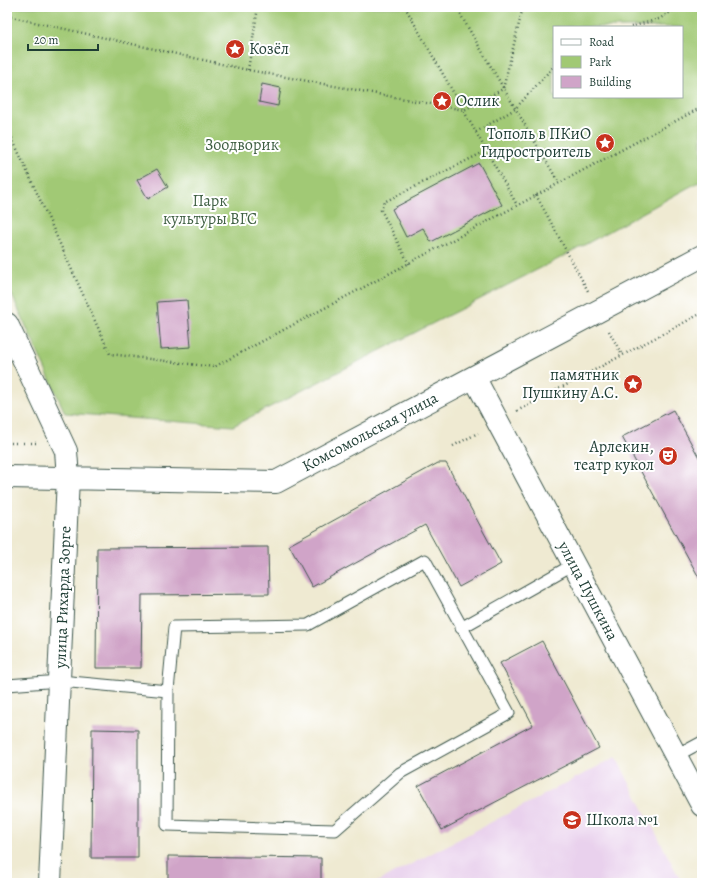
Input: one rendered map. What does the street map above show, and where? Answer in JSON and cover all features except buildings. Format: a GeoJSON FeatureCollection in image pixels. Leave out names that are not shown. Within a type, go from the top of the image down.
{"type":"FeatureCollection","features":[{"type":"Feature","properties":{"kind":"street","name":"Комсомольская улица"},"geometry":{"type":"LineString","coordinates":[[7,477],[276,482],[702,256]]}},
{"type":"Feature","properties":{"kind":"street","name":"улица Рихарда Зорге"},"geometry":{"type":"LineString","coordinates":[[7,324],[66,451],[68,477],[50,883]]}},
{"type":"Feature","properties":{"kind":"street","name":"улица Пушкина"},"geometry":{"type":"LineString","coordinates":[[474,377],[702,805]]}},
{"type":"Feature","properties":{"kind":"lane"},"geometry":{"type":"LineString","coordinates":[[425,560],[509,713],[400,773],[335,830],[166,825],[168,690],[174,627],[308,625],[425,560]]}},
{"type":"Feature","properties":{"kind":"lane"},"geometry":{"type":"LineString","coordinates":[[461,628],[574,564]]}},
{"type":"Feature","properties":{"kind":"lane"},"geometry":{"type":"LineString","coordinates":[[7,685],[60,681],[168,690]]}},
{"type":"Feature","properties":{"kind":"lane"},"geometry":{"type":"LineString","coordinates":[[676,756],[702,742]]}},
{"type":"Feature","properties":{"kind":"path"},"geometry":{"type":"LineString","coordinates":[[248,70],[258,7]]}},
{"type":"Feature","properties":{"kind":"path"},"geometry":{"type":"LineString","coordinates":[[405,7],[517,205]]}},
{"type":"Feature","properties":{"kind":"path"},"geometry":{"type":"LineString","coordinates":[[456,7],[559,183]]}},
{"type":"Feature","properties":{"kind":"path"},"geometry":{"type":"LineString","coordinates":[[7,16],[248,70],[464,110],[503,89],[523,7]]}},
{"type":"Feature","properties":{"kind":"path"},"geometry":{"type":"LineString","coordinates":[[634,26],[659,19],[679,7]]}},
{"type":"Feature","properties":{"kind":"path"},"geometry":{"type":"LineString","coordinates":[[476,132],[515,109],[553,67]]}},
{"type":"Feature","properties":{"kind":"path"},"geometry":{"type":"LineString","coordinates":[[7,127],[110,354],[214,367],[410,264],[517,205],[702,107]]}},
{"type":"Feature","properties":{"kind":"path"},"geometry":{"type":"LineString","coordinates":[[410,264],[381,210],[384,202],[486,150]]}},
{"type":"Feature","properties":{"kind":"path"},"geometry":{"type":"LineString","coordinates":[[536,195],[568,254]]}},
{"type":"Feature","properties":{"kind":"path"},"geometry":{"type":"LineString","coordinates":[[454,446],[702,313]]}},
{"type":"Feature","properties":{"kind":"path"},"geometry":{"type":"LineString","coordinates":[[38,443],[38,449]]}},
{"type":"Feature","properties":{"kind":"shaded area","name":"Школа №1"},"geometry":{"type":"Polygon","coordinates":[[[616,757],[682,883],[375,883],[616,757]]]}},
{"type":"Feature","properties":{"kind":"green space","name":"Парк культуры ВГС"},"geometry":{"type":"Polygon","coordinates":[[[7,7],[702,7],[702,180],[568,254],[233,426],[65,413],[7,284],[7,7]]]}},
{"type":"Feature","properties":{"kind":"place","name":"Козёл"},"geometry":{"type":"Point","coordinates":[235,49]}},
{"type":"Feature","properties":{"kind":"place","name":"Ослик"},"geometry":{"type":"Point","coordinates":[442,101]}},
{"type":"Feature","properties":{"kind":"place","name":"Тополь в ПКиО Гидростроитель"},"geometry":{"type":"Point","coordinates":[605,143]}},
{"type":"Feature","properties":{"kind":"place","name":"памятник Пушкину А.С."},"geometry":{"type":"Point","coordinates":[633,384]}},
{"type":"Feature","properties":{"kind":"place","name":"Арлекин, театр кукол"},"geometry":{"type":"Point","coordinates":[668,456]}},
{"type":"Feature","properties":{"kind":"place","name":"Школа №1"},"geometry":{"type":"Point","coordinates":[572,820]}},
{"type":"Feature","properties":{"kind":"park label","name":"Зоодворик"},"geometry":{"type":"Point","coordinates":[242,145]}}]}
